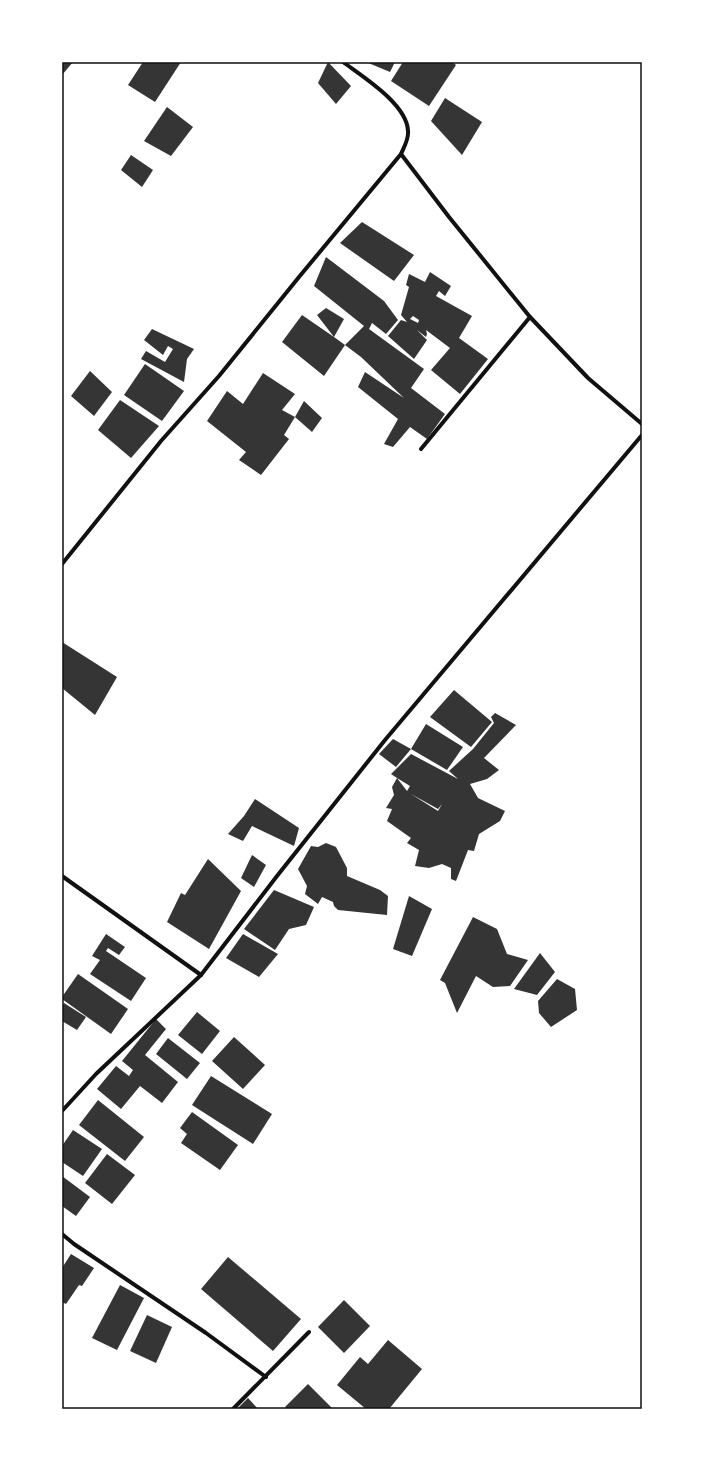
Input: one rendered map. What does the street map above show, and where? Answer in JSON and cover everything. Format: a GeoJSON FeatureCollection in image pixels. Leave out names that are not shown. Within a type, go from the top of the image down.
{"type":"FeatureCollection","features":[{"type":"Feature","properties":{"kind":"street"},"geometry":{"type":"LineString","coordinates":[[62,564],[161,441],[219,376],[401,154],[408,132],[407,122],[401,110],[390,99],[343,62]]}},
{"type":"Feature","properties":{"kind":"street"},"geometry":{"type":"LineString","coordinates":[[401,154],[449,217],[530,318],[588,378],[642,424]]}},
{"type":"Feature","properties":{"kind":"street"},"geometry":{"type":"LineString","coordinates":[[421,449],[530,318]]}},
{"type":"Feature","properties":{"kind":"street"},"geometry":{"type":"LineString","coordinates":[[62,1111],[96,1074],[201,975],[385,740],[642,435]]}},
{"type":"Feature","properties":{"kind":"street"},"geometry":{"type":"LineString","coordinates":[[62,876],[201,975]]}},
{"type":"Feature","properties":{"kind":"street"},"geometry":{"type":"LineString","coordinates":[[62,1234],[74,1244],[266,1377]]}},
{"type":"Feature","properties":{"kind":"street"},"geometry":{"type":"LineString","coordinates":[[233,1409],[309,1332]]}},
{"type":"Feature","properties":{"kind":"building"},"geometry":{"type":"Polygon","coordinates":[[[62,62],[73,62],[62,75],[62,62]]]}},
{"type":"Feature","properties":{"kind":"building"},"geometry":{"type":"Polygon","coordinates":[[[143,62],[181,62],[155,102],[128,85],[143,62]]]}},
{"type":"Feature","properties":{"kind":"building"},"geometry":{"type":"Polygon","coordinates":[[[328,62],[351,86],[336,104],[318,83],[328,62]]]}},
{"type":"Feature","properties":{"kind":"building"},"geometry":{"type":"Polygon","coordinates":[[[366,62],[395,62],[390,72],[366,62]]]}},
{"type":"Feature","properties":{"kind":"building"},"geometry":{"type":"Polygon","coordinates":[[[403,62],[452,62],[456,65],[429,106],[391,81],[403,62]]]}},
{"type":"Feature","properties":{"kind":"building"},"geometry":{"type":"Polygon","coordinates":[[[445,98],[482,122],[462,155],[431,121],[445,98]]]}},
{"type":"Feature","properties":{"kind":"building"},"geometry":{"type":"Polygon","coordinates":[[[167,107],[193,127],[171,156],[144,141],[167,107]]]}},
{"type":"Feature","properties":{"kind":"building"},"geometry":{"type":"Polygon","coordinates":[[[131,155],[153,170],[142,187],[121,170],[131,155]]]}},
{"type":"Feature","properties":{"kind":"building"},"geometry":{"type":"Polygon","coordinates":[[[362,222],[414,255],[394,281],[340,243],[362,222]]]}},
{"type":"Feature","properties":{"kind":"building"},"geometry":{"type":"Polygon","coordinates":[[[326,257],[384,301],[398,320],[386,334],[372,323],[369,329],[424,369],[411,388],[445,414],[427,439],[410,427],[393,447],[384,444],[398,419],[358,387],[365,372],[404,398],[361,357],[345,345],[364,326],[314,286],[326,257]]]}},
{"type":"Feature","properties":{"kind":"building"},"geometry":{"type":"Polygon","coordinates":[[[430,272],[451,286],[445,296],[439,291],[436,296],[472,316],[459,338],[488,359],[460,394],[431,370],[450,348],[426,330],[426,337],[417,330],[427,340],[414,359],[388,336],[401,320],[407,322],[401,315],[409,287],[406,285],[409,274],[425,282],[430,272]],[[413,316],[410,319],[418,323],[419,320],[413,316]]]}},
{"type":"Feature","properties":{"kind":"building"},"geometry":{"type":"Polygon","coordinates":[[[326,308],[344,319],[334,337],[317,315],[326,308]]]}},
{"type":"Feature","properties":{"kind":"building"},"geometry":{"type":"Polygon","coordinates":[[[302,315],[345,345],[324,376],[282,342],[302,315]]]}},
{"type":"Feature","properties":{"kind":"building"},"geometry":{"type":"Polygon","coordinates":[[[152,329],[194,349],[187,359],[184,382],[141,359],[146,351],[165,362],[173,349],[168,346],[163,355],[144,340],[152,329]]]}},
{"type":"Feature","properties":{"kind":"building"},"geometry":{"type":"Polygon","coordinates":[[[145,364],[184,391],[162,421],[124,395],[145,364]]]}},
{"type":"Feature","properties":{"kind":"building"},"geometry":{"type":"Polygon","coordinates":[[[90,371],[112,392],[94,416],[71,396],[90,371]]]}},
{"type":"Feature","properties":{"kind":"building"},"geometry":{"type":"Polygon","coordinates":[[[263,373],[295,394],[282,410],[295,417],[284,435],[289,439],[261,475],[239,460],[246,452],[207,421],[227,391],[243,404],[263,373]]]}},
{"type":"Feature","properties":{"kind":"building"},"geometry":{"type":"Polygon","coordinates":[[[120,400],[159,426],[131,458],[98,430],[120,400]]]}},
{"type":"Feature","properties":{"kind":"building"},"geometry":{"type":"Polygon","coordinates":[[[304,401],[322,418],[312,432],[295,417],[304,401]]]}},
{"type":"Feature","properties":{"kind":"building"},"geometry":{"type":"Polygon","coordinates":[[[62,642],[117,677],[95,715],[62,688],[62,642]]]}},
{"type":"Feature","properties":{"kind":"building"},"geometry":{"type":"Polygon","coordinates":[[[454,690],[492,722],[471,747],[430,717],[454,690]]]}},
{"type":"Feature","properties":{"kind":"building"},"geometry":{"type":"Polygon","coordinates":[[[495,713],[516,725],[484,758],[499,770],[487,779],[470,784],[478,798],[505,811],[500,821],[479,834],[474,851],[468,850],[456,881],[451,879],[451,868],[442,864],[429,868],[415,866],[419,850],[407,843],[411,838],[387,821],[392,809],[386,808],[394,795],[392,787],[397,778],[391,774],[411,754],[458,779],[449,771],[473,749],[494,723],[491,717],[495,713]],[[397,778],[407,791],[410,786],[397,778]],[[411,794],[438,811],[442,804],[438,809],[411,794]]]}},
{"type":"Feature","properties":{"kind":"building"},"geometry":{"type":"Polygon","coordinates":[[[426,724],[463,747],[447,770],[411,749],[426,724]]]}},
{"type":"Feature","properties":{"kind":"building"},"geometry":{"type":"Polygon","coordinates":[[[393,739],[411,749],[396,767],[379,754],[393,739]]]}},
{"type":"Feature","properties":{"kind":"building"},"geometry":{"type":"Polygon","coordinates":[[[255,799],[299,828],[294,846],[252,826],[243,841],[228,834],[244,816],[255,799]]]}},
{"type":"Feature","properties":{"kind":"building"},"geometry":{"type":"Polygon","coordinates":[[[326,843],[336,847],[347,868],[347,876],[380,890],[388,896],[387,915],[338,910],[334,906],[333,902],[322,897],[318,904],[305,894],[307,886],[298,869],[311,846],[318,847],[326,843]]]}},
{"type":"Feature","properties":{"kind":"building"},"geometry":{"type":"Polygon","coordinates":[[[252,855],[266,865],[254,887],[241,878],[252,855]]]}},
{"type":"Feature","properties":{"kind":"building"},"geometry":{"type":"Polygon","coordinates":[[[208,859],[241,891],[209,949],[167,922],[181,893],[185,895],[208,859]]]}},
{"type":"Feature","properties":{"kind":"building"},"geometry":{"type":"Polygon","coordinates":[[[274,890],[314,907],[306,925],[289,929],[275,950],[244,929],[274,890]]]}},
{"type":"Feature","properties":{"kind":"building"},"geometry":{"type":"Polygon","coordinates":[[[409,896],[432,909],[412,956],[393,949],[409,896]]]}},
{"type":"Feature","properties":{"kind":"building"},"geometry":{"type":"Polygon","coordinates":[[[473,917],[497,929],[507,954],[528,960],[510,986],[493,987],[476,976],[457,1013],[445,983],[440,980],[473,917]]]}},
{"type":"Feature","properties":{"kind":"building"},"geometry":{"type":"Polygon","coordinates":[[[106,934],[125,947],[119,955],[108,948],[106,951],[146,978],[131,1001],[90,974],[100,960],[92,956],[106,934]]]}},
{"type":"Feature","properties":{"kind":"building"},"geometry":{"type":"Polygon","coordinates":[[[243,934],[278,954],[259,977],[226,958],[243,934]]]}},
{"type":"Feature","properties":{"kind":"building"},"geometry":{"type":"Polygon","coordinates":[[[540,953],[555,972],[537,995],[514,989],[540,953]]]}},
{"type":"Feature","properties":{"kind":"building"},"geometry":{"type":"Polygon","coordinates":[[[78,974],[128,1009],[111,1034],[62,999],[78,974]]]}},
{"type":"Feature","properties":{"kind":"building"},"geometry":{"type":"Polygon","coordinates":[[[557,979],[575,989],[577,1010],[551,1027],[539,1013],[538,1001],[557,979]]]}},
{"type":"Feature","properties":{"kind":"building"},"geometry":{"type":"Polygon","coordinates":[[[64,1003],[86,1017],[77,1030],[62,1021],[62,1006],[64,1003]]]}},
{"type":"Feature","properties":{"kind":"building"},"geometry":{"type":"Polygon","coordinates":[[[197,1012],[220,1031],[202,1054],[178,1035],[197,1012]]]}},
{"type":"Feature","properties":{"kind":"building"},"geometry":{"type":"Polygon","coordinates":[[[156,1019],[166,1029],[145,1055],[178,1082],[162,1103],[140,1086],[121,1109],[97,1089],[116,1066],[129,1076],[133,1070],[122,1061],[156,1019]]]}},
{"type":"Feature","properties":{"kind":"building"},"geometry":{"type":"Polygon","coordinates":[[[234,1037],[265,1065],[243,1089],[212,1061],[234,1037]]]}},
{"type":"Feature","properties":{"kind":"building"},"geometry":{"type":"Polygon","coordinates":[[[168,1038],[200,1063],[187,1079],[156,1054],[168,1038]]]}},
{"type":"Feature","properties":{"kind":"building"},"geometry":{"type":"Polygon","coordinates":[[[211,1076],[272,1114],[253,1144],[192,1105],[211,1076]]]}},
{"type":"Feature","properties":{"kind":"building"},"geometry":{"type":"Polygon","coordinates":[[[98,1100],[144,1137],[125,1161],[79,1125],[98,1100]]]}},
{"type":"Feature","properties":{"kind":"building"},"geometry":{"type":"Polygon","coordinates":[[[192,1112],[238,1145],[220,1170],[181,1143],[187,1134],[180,1128],[192,1112]]]}},
{"type":"Feature","properties":{"kind":"building"},"geometry":{"type":"Polygon","coordinates":[[[73,1130],[102,1149],[83,1176],[62,1162],[62,1146],[73,1130]]]}},
{"type":"Feature","properties":{"kind":"building"},"geometry":{"type":"Polygon","coordinates":[[[107,1154],[135,1175],[112,1204],[85,1183],[107,1154]]]}},
{"type":"Feature","properties":{"kind":"building"},"geometry":{"type":"Polygon","coordinates":[[[62,1176],[90,1197],[76,1216],[62,1206],[62,1176]]]}},
{"type":"Feature","properties":{"kind":"building"},"geometry":{"type":"Polygon","coordinates":[[[71,1254],[94,1268],[82,1286],[79,1285],[66,1304],[62,1302],[62,1268],[71,1254]]]}},
{"type":"Feature","properties":{"kind":"building"},"geometry":{"type":"Polygon","coordinates":[[[228,1257],[301,1319],[273,1351],[201,1289],[228,1257]]]}},
{"type":"Feature","properties":{"kind":"building"},"geometry":{"type":"Polygon","coordinates":[[[120,1285],[144,1298],[117,1350],[92,1338],[120,1285]]]}},
{"type":"Feature","properties":{"kind":"building"},"geometry":{"type":"Polygon","coordinates":[[[344,1300],[370,1326],[344,1353],[318,1327],[344,1300]]]}},
{"type":"Feature","properties":{"kind":"building"},"geometry":{"type":"Polygon","coordinates":[[[147,1315],[172,1327],[156,1363],[130,1351],[147,1315]]]}},
{"type":"Feature","properties":{"kind":"building"},"geometry":{"type":"Polygon","coordinates":[[[388,1340],[422,1369],[389,1409],[366,1409],[337,1385],[360,1357],[368,1364],[388,1340]]]}},
{"type":"Feature","properties":{"kind":"building"},"geometry":{"type":"Polygon","coordinates":[[[308,1384],[333,1409],[287,1409],[285,1407],[308,1384]]]}},
{"type":"Feature","properties":{"kind":"building"},"geometry":{"type":"Polygon","coordinates":[[[248,1398],[258,1409],[237,1409],[248,1398]]]}}]}
